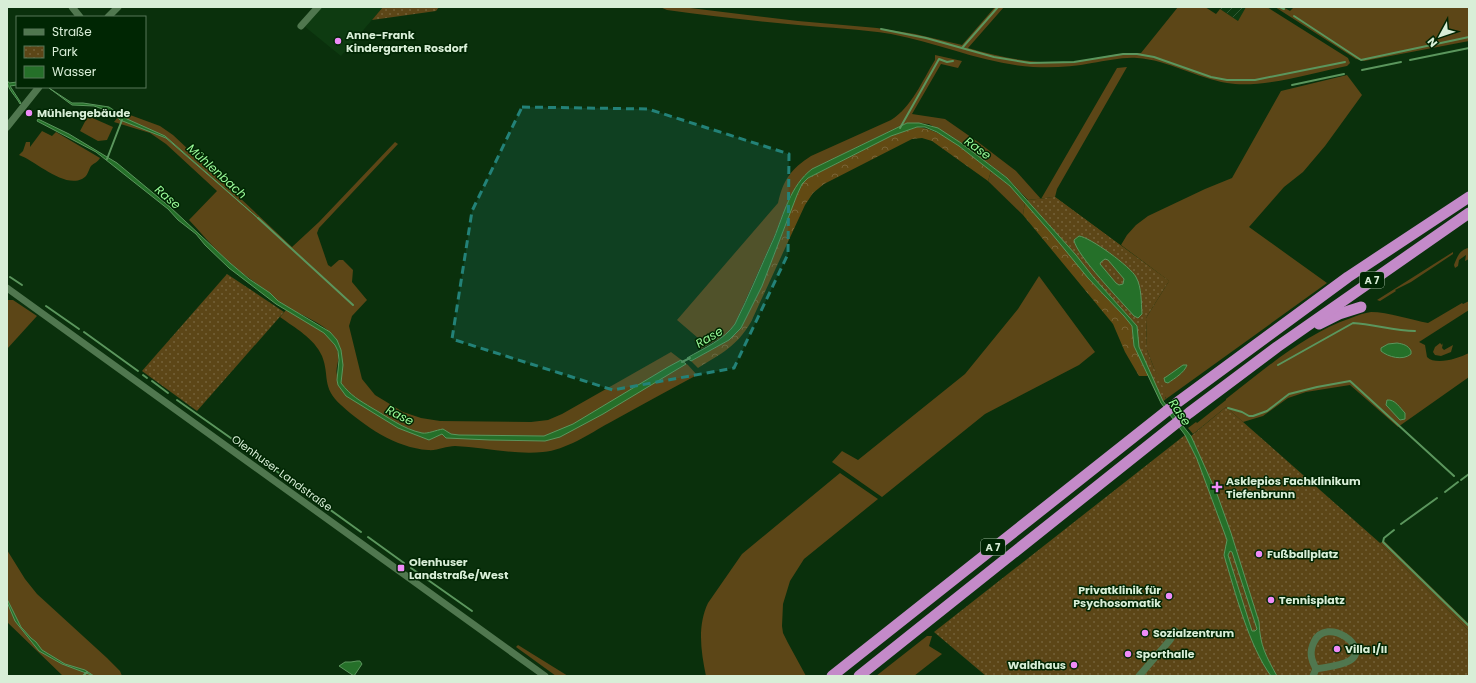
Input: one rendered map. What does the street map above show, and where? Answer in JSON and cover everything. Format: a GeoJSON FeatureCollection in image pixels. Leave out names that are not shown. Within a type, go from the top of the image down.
{"type":"FeatureCollection","features":[{"type":"Feature","properties":{"kind":"highway","name":"A 7"},"geometry":{"type":"LineString","coordinates":[[832,676],[1178,402],[1348,277],[1469,197]]}},
{"type":"Feature","properties":{"kind":"highway","name":"A 7"},"geometry":{"type":"LineString","coordinates":[[859,676],[1189,413],[1277,347],[1469,213]]}},
{"type":"Feature","properties":{"kind":"highway"},"geometry":{"type":"LineString","coordinates":[[1277,347],[1339,314],[1361,307]]}},
{"type":"Feature","properties":{"kind":"street"},"geometry":{"type":"LineString","coordinates":[[72,7],[79,16]]}},
{"type":"Feature","properties":{"kind":"street"},"geometry":{"type":"LineString","coordinates":[[109,16],[118,7]]}},
{"type":"Feature","properties":{"kind":"street"},"geometry":{"type":"LineString","coordinates":[[301,26],[318,7]]}},
{"type":"Feature","properties":{"kind":"street"},"geometry":{"type":"LineString","coordinates":[[7,127],[25,103],[39,88]]}},
{"type":"Feature","properties":{"kind":"street","name":"Olenhuser Landstraße"},"geometry":{"type":"LineString","coordinates":[[9,293],[545,676]]}},
{"type":"Feature","properties":{"kind":"street"},"geometry":{"type":"LineString","coordinates":[[1139,676],[1170,640],[1175,631]]}},
{"type":"Feature","properties":{"kind":"street"},"geometry":{"type":"LineString","coordinates":[[1336,632],[1349,640],[1356,648],[1355,657],[1347,662],[1314,672],[1311,654],[1315,640],[1319,635],[1336,632]]}},
{"type":"Feature","properties":{"kind":"highlighted area"},"geometry":{"type":"Polygon","coordinates":[[[522,107],[648,109],[789,154],[788,254],[734,368],[613,390],[452,339],[472,211],[522,107]]]}},
{"type":"Feature","properties":{"kind":"shaded area","name":"Anne-Frank Kindergarten Rosdorf"},"geometry":{"type":"Polygon","coordinates":[[[320,7],[383,7],[341,56],[304,26],[320,7]]]}},
{"type":"Feature","properties":{"kind":"shaded area"},"geometry":{"type":"Polygon","coordinates":[[[1221,7],[1246,7],[1238,21],[1220,9],[1221,7]]]}},
{"type":"Feature","properties":{"kind":"green space"},"geometry":{"type":"Polygon","coordinates":[[[383,7],[439,7],[436,11],[372,20],[383,7]]]}},
{"type":"Feature","properties":{"kind":"green space"},"geometry":{"type":"Polygon","coordinates":[[[660,7],[682,7],[798,21],[877,28],[915,34],[962,45],[995,7],[1004,7],[968,48],[1028,61],[1052,62],[1075,61],[1122,54],[1141,53],[1178,7],[1205,7],[1216,14],[1220,9],[1238,21],[1246,7],[1267,7],[1348,58],[1350,63],[1347,66],[1271,82],[1255,84],[1227,83],[1216,81],[1149,59],[1126,58],[1078,65],[1033,67],[997,62],[891,34],[732,18],[667,10],[660,7]]]}},
{"type":"Feature","properties":{"kind":"green space"},"geometry":{"type":"Polygon","coordinates":[[[1275,7],[1283,7],[1290,11],[1294,7],[1469,7],[1469,41],[1364,61],[1356,59],[1275,7]]]}},
{"type":"Feature","properties":{"kind":"green space"},"geometry":{"type":"Polygon","coordinates":[[[935,55],[962,61],[958,68],[941,64],[912,114],[945,119],[1016,171],[1041,199],[1028,200],[1007,178],[961,143],[929,124],[907,123],[812,169],[790,196],[777,230],[735,324],[729,333],[701,349],[694,340],[698,338],[677,320],[778,203],[785,181],[798,166],[811,156],[891,120],[898,115],[916,93],[935,60],[935,55]]]}},
{"type":"Feature","properties":{"kind":"green space"},"geometry":{"type":"Polygon","coordinates":[[[1127,67],[1057,189],[1055,197],[1041,199],[1117,68],[1127,67]]]}},
{"type":"Feature","properties":{"kind":"green space"},"geometry":{"type":"Polygon","coordinates":[[[1347,75],[1362,95],[1325,146],[1303,172],[1284,187],[1249,227],[1327,283],[1166,399],[1147,350],[1146,318],[1169,281],[1121,245],[1136,225],[1148,216],[1232,178],[1281,91],[1347,75]]]}},
{"type":"Feature","properties":{"kind":"green space"},"geometry":{"type":"Polygon","coordinates":[[[122,112],[160,126],[173,135],[292,247],[319,222],[395,142],[398,144],[319,228],[317,233],[328,265],[331,267],[339,260],[343,260],[353,270],[352,282],[367,300],[352,316],[349,326],[362,379],[375,395],[403,412],[421,418],[440,421],[531,422],[548,420],[562,414],[671,352],[688,365],[697,375],[577,441],[552,451],[532,453],[510,452],[455,446],[428,450],[404,445],[381,435],[360,421],[335,399],[328,387],[324,363],[319,350],[304,334],[280,317],[286,310],[317,327],[331,339],[336,346],[338,353],[337,375],[341,383],[342,357],[340,346],[331,334],[317,323],[284,305],[237,269],[220,254],[189,220],[217,191],[166,144],[150,133],[114,122],[122,112]]]}},
{"type":"Feature","properties":{"kind":"green space"},"geometry":{"type":"Polygon","coordinates":[[[88,116],[113,127],[107,140],[98,141],[80,131],[88,116]]]}},
{"type":"Feature","properties":{"kind":"green space"},"geometry":{"type":"Polygon","coordinates":[[[917,127],[937,132],[956,144],[991,171],[988,181],[932,141],[922,138],[912,139],[824,184],[813,193],[805,205],[751,322],[745,331],[728,349],[698,368],[691,361],[729,340],[741,328],[762,286],[802,184],[808,178],[891,136],[917,127]]]}},
{"type":"Feature","properties":{"kind":"green space"},"geometry":{"type":"Polygon","coordinates":[[[42,131],[52,136],[56,132],[100,158],[91,166],[87,175],[82,179],[75,181],[58,177],[19,155],[23,151],[26,142],[30,142],[30,147],[42,131]]]}},
{"type":"Feature","properties":{"kind":"green space"},"geometry":{"type":"Polygon","coordinates":[[[991,171],[1010,186],[1025,202],[1023,215],[988,181],[991,171]]]}},
{"type":"Feature","properties":{"kind":"green space"},"geometry":{"type":"Polygon","coordinates":[[[1055,197],[1169,281],[1132,326],[1134,346],[1148,376],[1139,376],[1125,352],[1113,324],[1023,215],[1025,202],[1055,197]]]}},
{"type":"Feature","properties":{"kind":"green space"},"geometry":{"type":"Polygon","coordinates":[[[1055,197],[1169,281],[1146,318],[1147,350],[1166,393],[1166,399],[1161,403],[1134,346],[1132,326],[1088,278],[1025,202],[1028,200],[1055,197]]]}},
{"type":"Feature","properties":{"kind":"green space"},"geometry":{"type":"Polygon","coordinates":[[[1469,248],[1469,259],[1465,261],[1466,255],[1459,260],[1458,266],[1455,268],[1454,265],[1459,254],[1463,250],[1469,248]]]}},
{"type":"Feature","properties":{"kind":"green space"},"geometry":{"type":"Polygon","coordinates":[[[1453,252],[1453,254],[1411,282],[1395,290],[1396,291],[1380,301],[1377,300],[1453,252]]]}},
{"type":"Feature","properties":{"kind":"green space"},"geometry":{"type":"Polygon","coordinates":[[[227,274],[284,312],[197,411],[142,371],[227,274]]]}},
{"type":"Feature","properties":{"kind":"green space"},"geometry":{"type":"Polygon","coordinates":[[[1039,276],[1095,352],[1079,365],[985,414],[882,497],[832,462],[842,451],[858,460],[965,374],[1018,309],[1039,276]]]}},
{"type":"Feature","properties":{"kind":"green space"},"geometry":{"type":"Polygon","coordinates":[[[13,300],[37,316],[7,349],[7,301],[13,300]]]}},
{"type":"Feature","properties":{"kind":"green space"},"geometry":{"type":"Polygon","coordinates":[[[1469,301],[1469,310],[1419,342],[1425,345],[1427,357],[1431,360],[1442,361],[1454,359],[1469,353],[1469,377],[1398,427],[1350,385],[1306,392],[1288,398],[1263,416],[1243,422],[1226,407],[1193,434],[1188,428],[1196,422],[1197,423],[1270,364],[1317,333],[1334,325],[1371,312],[1378,312],[1428,323],[1462,303],[1463,304],[1469,301]]]}},
{"type":"Feature","properties":{"kind":"green space"},"geometry":{"type":"Polygon","coordinates":[[[1440,343],[1442,345],[1443,343],[1442,348],[1444,350],[1453,345],[1451,352],[1441,356],[1435,355],[1433,352],[1435,347],[1440,343]]]}},
{"type":"Feature","properties":{"kind":"green space","name":"Asklepios Fachklinikum Tiefenbrunn"},"geometry":{"type":"Polygon","coordinates":[[[1226,407],[1380,543],[1469,631],[1469,676],[986,676],[934,632],[1185,435],[1191,436],[1226,407]]]}},
{"type":"Feature","properties":{"kind":"green space"},"geometry":{"type":"Polygon","coordinates":[[[840,473],[878,499],[804,559],[790,581],[783,604],[783,633],[806,676],[706,676],[701,630],[702,621],[708,603],[742,554],[840,473]]]}},
{"type":"Feature","properties":{"kind":"green space"},"geometry":{"type":"Polygon","coordinates":[[[1384,541],[1469,624],[1469,631],[1380,543],[1384,541]]]}},
{"type":"Feature","properties":{"kind":"green space"},"geometry":{"type":"Polygon","coordinates":[[[7,550],[25,579],[37,594],[107,658],[120,671],[122,676],[63,676],[7,622],[7,550]]]}},
{"type":"Feature","properties":{"kind":"green space"},"geometry":{"type":"Polygon","coordinates":[[[927,636],[932,636],[929,646],[942,654],[914,676],[876,676],[927,636]]]}},
{"type":"Feature","properties":{"kind":"green space"},"geometry":{"type":"Polygon","coordinates":[[[518,645],[568,676],[556,676],[516,647],[518,645]]]}},
{"type":"Feature","properties":{"kind":"water"},"geometry":{"type":"Polygon","coordinates":[[[7,80],[9,83],[16,82],[16,85],[10,86],[21,103],[20,104],[10,89],[7,80]]]}},
{"type":"Feature","properties":{"kind":"water"},"geometry":{"type":"Polygon","coordinates":[[[49,88],[72,103],[109,107],[127,119],[165,136],[260,220],[166,138],[120,120],[114,113],[94,106],[72,105],[49,88]]]}},
{"type":"Feature","properties":{"kind":"water"},"geometry":{"type":"Polygon","coordinates":[[[38,119],[69,134],[117,163],[170,207],[249,279],[270,293],[278,301],[330,332],[337,340],[341,350],[343,365],[341,383],[359,400],[408,429],[424,433],[443,429],[451,434],[459,435],[544,436],[573,424],[681,360],[686,364],[603,414],[560,437],[545,441],[490,440],[446,438],[442,434],[429,440],[398,428],[346,396],[338,385],[337,380],[339,360],[338,351],[335,345],[324,333],[276,304],[229,268],[205,245],[196,234],[178,220],[168,209],[96,152],[37,121],[38,119]]]}},
{"type":"Feature","properties":{"kind":"water"},"geometry":{"type":"Polygon","coordinates":[[[907,123],[919,123],[938,128],[961,143],[1007,178],[1137,326],[1139,347],[1163,401],[1191,436],[1217,494],[1259,622],[1264,650],[1277,676],[1271,676],[1263,664],[1249,634],[1224,555],[1227,540],[1197,459],[1185,435],[1161,403],[1134,346],[1132,326],[1088,278],[1010,186],[959,146],[937,132],[925,127],[917,127],[891,136],[808,178],[802,184],[797,195],[762,286],[741,328],[729,340],[691,361],[687,358],[725,335],[735,324],[774,238],[788,201],[804,176],[812,169],[907,123]],[[1230,551],[1228,555],[1252,631],[1255,631],[1257,629],[1232,552],[1230,551]]]}},
{"type":"Feature","properties":{"kind":"water"},"geometry":{"type":"Polygon","coordinates":[[[1079,236],[1092,241],[1133,272],[1138,281],[1141,295],[1142,314],[1138,318],[1134,316],[1110,290],[1091,267],[1074,240],[1079,236]],[[1105,259],[1100,264],[1116,283],[1119,285],[1123,284],[1124,279],[1108,260],[1105,259]]]}},
{"type":"Feature","properties":{"kind":"water"},"geometry":{"type":"Polygon","coordinates":[[[1397,343],[1407,346],[1411,351],[1411,354],[1400,358],[1388,355],[1381,351],[1381,348],[1388,344],[1397,343]]]}},
{"type":"Feature","properties":{"kind":"water"},"geometry":{"type":"Polygon","coordinates":[[[1183,365],[1187,365],[1182,373],[1168,383],[1165,382],[1164,378],[1183,365]]]}},
{"type":"Feature","properties":{"kind":"water"},"geometry":{"type":"Polygon","coordinates":[[[1387,400],[1395,402],[1399,406],[1405,413],[1405,419],[1400,420],[1386,405],[1387,400]]]}},
{"type":"Feature","properties":{"kind":"water"},"geometry":{"type":"Polygon","coordinates":[[[7,599],[21,627],[42,650],[65,664],[85,670],[94,676],[62,664],[39,651],[15,621],[7,599]]]}},
{"type":"Feature","properties":{"kind":"water"},"geometry":{"type":"Polygon","coordinates":[[[360,661],[362,664],[354,676],[339,666],[345,662],[360,661]]]}},
{"type":"Feature","properties":{"kind":"waterway"},"geometry":{"type":"LineString","coordinates":[[962,48],[998,7]]}},
{"type":"Feature","properties":{"kind":"waterway"},"geometry":{"type":"LineString","coordinates":[[1280,7],[1284,9]]}},
{"type":"Feature","properties":{"kind":"waterway"},"geometry":{"type":"LineString","coordinates":[[1294,16],[1361,60],[1469,37]]}},
{"type":"Feature","properties":{"kind":"waterway"},"geometry":{"type":"LineString","coordinates":[[881,29],[926,38],[994,57],[1030,63],[1074,62],[1123,54],[1137,54],[1154,57],[1211,77],[1227,80],[1255,80],[1345,62]]}},
{"type":"Feature","properties":{"kind":"waterway"},"geometry":{"type":"LineString","coordinates":[[1410,60],[1469,48]]}},
{"type":"Feature","properties":{"kind":"waterway"},"geometry":{"type":"LineString","coordinates":[[900,128],[939,59],[947,62],[953,61]]}},
{"type":"Feature","properties":{"kind":"waterway"},"geometry":{"type":"LineString","coordinates":[[1362,70],[1401,62]]}},
{"type":"Feature","properties":{"kind":"waterway"},"geometry":{"type":"LineString","coordinates":[[1292,85],[1344,74]]}},
{"type":"Feature","properties":{"kind":"waterway"},"geometry":{"type":"LineString","coordinates":[[107,159],[122,120]]}},
{"type":"Feature","properties":{"kind":"waterway","name":"Mühlenbach"},"geometry":{"type":"LineString","coordinates":[[258,218],[353,305]]}},
{"type":"Feature","properties":{"kind":"waterway"},"geometry":{"type":"LineString","coordinates":[[10,277],[22,285]]}},
{"type":"Feature","properties":{"kind":"waterway"},"geometry":{"type":"LineString","coordinates":[[46,306],[79,329]]}},
{"type":"Feature","properties":{"kind":"waterway"},"geometry":{"type":"LineString","coordinates":[[1278,365],[1353,323],[1415,331]]}},
{"type":"Feature","properties":{"kind":"waterway"},"geometry":{"type":"LineString","coordinates":[[84,332],[138,371]]}},
{"type":"Feature","properties":{"kind":"waterway","name":"Rase"},"geometry":{"type":"LineString","coordinates":[[682,362],[690,358]]}},
{"type":"Feature","properties":{"kind":"waterway"},"geometry":{"type":"LineString","coordinates":[[143,375],[147,378]]}},
{"type":"Feature","properties":{"kind":"waterway"},"geometry":{"type":"LineString","coordinates":[[152,381],[168,393]]}},
{"type":"Feature","properties":{"kind":"waterway"},"geometry":{"type":"LineString","coordinates":[[1228,408],[1242,412],[1249,416],[1253,416],[1267,411],[1289,394],[1350,381],[1454,476]]}},
{"type":"Feature","properties":{"kind":"waterway"},"geometry":{"type":"LineString","coordinates":[[177,400],[235,441]]}},
{"type":"Feature","properties":{"kind":"waterway"},"geometry":{"type":"LineString","coordinates":[[242,446],[265,463]]}},
{"type":"Feature","properties":{"kind":"waterway"},"geometry":{"type":"LineString","coordinates":[[272,468],[304,491]]}},
{"type":"Feature","properties":{"kind":"waterway"},"geometry":{"type":"LineString","coordinates":[[1461,480],[1469,474]]}},
{"type":"Feature","properties":{"kind":"waterway"},"geometry":{"type":"LineString","coordinates":[[1445,492],[1458,482]]}},
{"type":"Feature","properties":{"kind":"waterway"},"geometry":{"type":"LineString","coordinates":[[311,496],[361,532]]}},
{"type":"Feature","properties":{"kind":"waterway"},"geometry":{"type":"LineString","coordinates":[[1401,524],[1437,498]]}},
{"type":"Feature","properties":{"kind":"waterway"},"geometry":{"type":"LineString","coordinates":[[1394,530],[1384,538],[1383,542],[1469,626]]}},
{"type":"Feature","properties":{"kind":"waterway"},"geometry":{"type":"LineString","coordinates":[[368,537],[404,563]]}},
{"type":"Feature","properties":{"kind":"waterway"},"geometry":{"type":"LineString","coordinates":[[411,568],[472,611]]}},
{"type":"Feature","properties":{"kind":"waterway"},"geometry":{"type":"LineString","coordinates":[[83,676],[87,672]]}},
{"type":"Feature","properties":{"kind":"place","name":"Anne-Frank Kindergarten Rosdorf"},"geometry":{"type":"Point","coordinates":[338,41]}},
{"type":"Feature","properties":{"kind":"place","name":"Mühlengebäude"},"geometry":{"type":"Point","coordinates":[29,113]}},
{"type":"Feature","properties":{"kind":"place","name":"Asklepios Fachklinikum Tiefenbrunn"},"geometry":{"type":"Point","coordinates":[1217,487]}},
{"type":"Feature","properties":{"kind":"place","name":"Fußballplatz"},"geometry":{"type":"Point","coordinates":[1259,554]}},
{"type":"Feature","properties":{"kind":"place","name":"Olenhuser Landstraße/West"},"geometry":{"type":"Point","coordinates":[401,568]}},
{"type":"Feature","properties":{"kind":"place","name":"Privatklinik für Psychosomatik"},"geometry":{"type":"Point","coordinates":[1169,596]}},
{"type":"Feature","properties":{"kind":"place","name":"Tennisplatz"},"geometry":{"type":"Point","coordinates":[1271,600]}},
{"type":"Feature","properties":{"kind":"place","name":"Sozialzentrum"},"geometry":{"type":"Point","coordinates":[1145,633]}},
{"type":"Feature","properties":{"kind":"place","name":"Villa I/II"},"geometry":{"type":"Point","coordinates":[1337,649]}},
{"type":"Feature","properties":{"kind":"place","name":"Sporthalle"},"geometry":{"type":"Point","coordinates":[1128,654]}},
{"type":"Feature","properties":{"kind":"place","name":"Waldhaus"},"geometry":{"type":"Point","coordinates":[1074,665]}}]}
